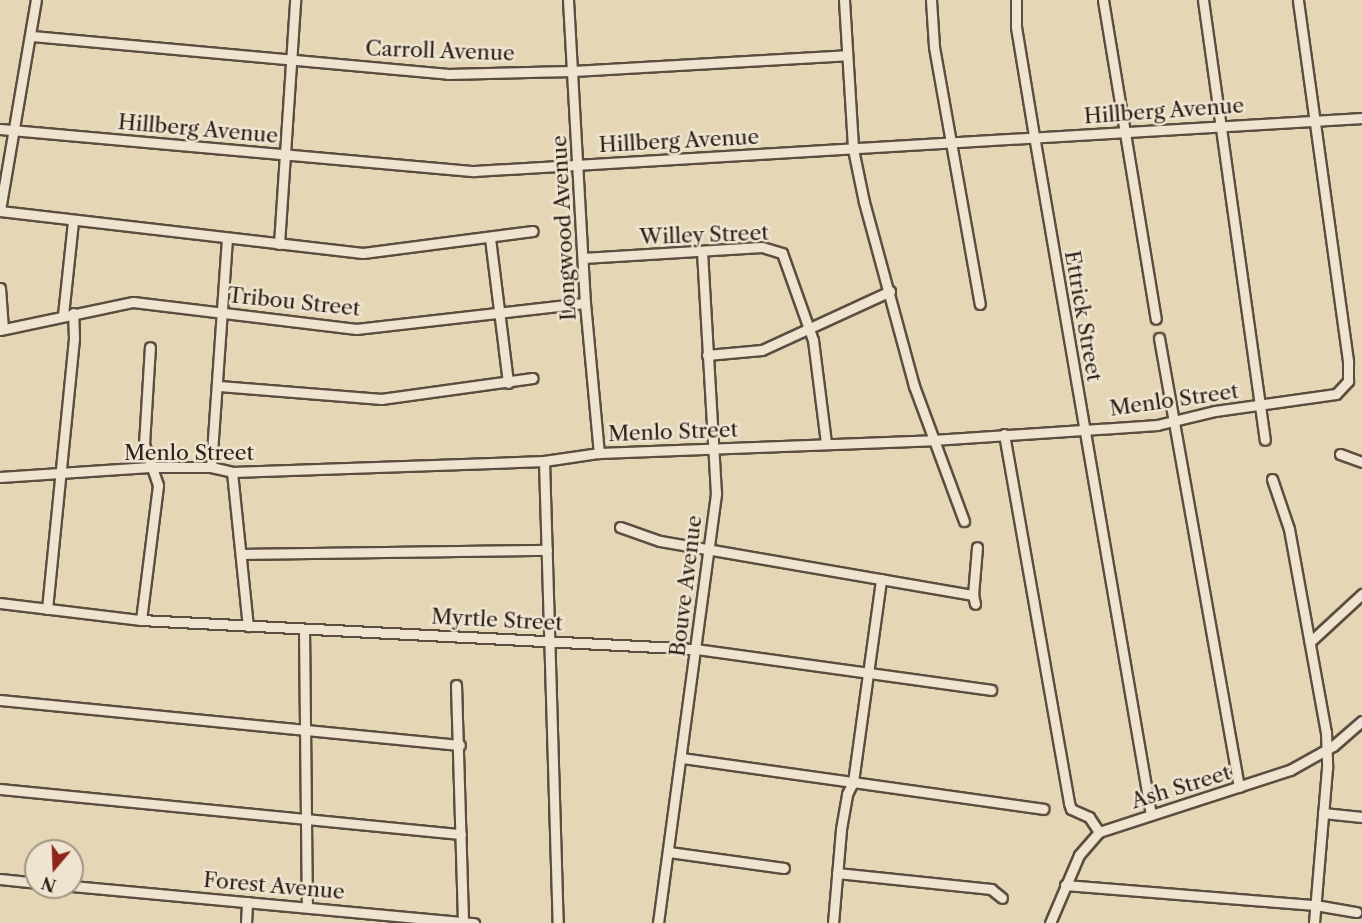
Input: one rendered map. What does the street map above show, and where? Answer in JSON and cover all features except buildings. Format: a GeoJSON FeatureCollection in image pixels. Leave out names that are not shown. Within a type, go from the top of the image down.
{"type":"FeatureCollection","features":[{"type":"Feature","properties":{"kind":"street"},"geometry":{"type":"LineString","coordinates":[[36,0],[16,131],[0,211],[363,253],[533,231]]}},
{"type":"Feature","properties":{"kind":"street"},"geometry":{"type":"LineString","coordinates":[[279,244],[295,0]]}},
{"type":"Feature","properties":{"kind":"street","name":"Longwood Avenue"},"geometry":{"type":"LineString","coordinates":[[568,0],[585,303],[599,453]]}},
{"type":"Feature","properties":{"kind":"street"},"geometry":{"type":"LineString","coordinates":[[844,0],[853,149],[908,364],[933,440],[964,521]]}},
{"type":"Feature","properties":{"kind":"street"},"geometry":{"type":"LineString","coordinates":[[931,0],[934,47],[954,143],[980,304]]}},
{"type":"Feature","properties":{"kind":"street","name":"Ettrick Street"},"geometry":{"type":"LineString","coordinates":[[1016,0],[1016,27],[1034,137],[1151,815]]}},
{"type":"Feature","properties":{"kind":"street"},"geometry":{"type":"LineString","coordinates":[[1103,0],[1122,132],[1155,319]]}},
{"type":"Feature","properties":{"kind":"street"},"geometry":{"type":"LineString","coordinates":[[1203,0],[1218,126],[1257,406],[1264,440]]}},
{"type":"Feature","properties":{"kind":"street"},"geometry":{"type":"LineString","coordinates":[[1298,0],[1312,120]]}},
{"type":"Feature","properties":{"kind":"street","name":"Carroll Avenue"},"geometry":{"type":"LineString","coordinates":[[32,36],[448,74],[573,71],[847,55]]}},
{"type":"Feature","properties":{"kind":"street","name":"Hillberg Avenue"},"geometry":{"type":"LineString","coordinates":[[0,129],[474,171],[1362,117]]}},
{"type":"Feature","properties":{"kind":"street","name":"Menlo Street"},"geometry":{"type":"LineString","coordinates":[[0,477],[61,475],[150,467],[211,467],[232,472],[544,461],[599,453],[933,440],[1174,422],[1257,406],[1314,400],[1344,388],[1348,362],[1312,120]]}},
{"type":"Feature","properties":{"kind":"street"},"geometry":{"type":"LineString","coordinates":[[63,315],[73,221]]}},
{"type":"Feature","properties":{"kind":"street"},"geometry":{"type":"LineString","coordinates":[[490,238],[497,313],[508,382]]}},
{"type":"Feature","properties":{"kind":"street"},"geometry":{"type":"LineString","coordinates":[[211,467],[219,386],[220,312],[227,239]]}},
{"type":"Feature","properties":{"kind":"street","name":"Willey Street"},"geometry":{"type":"LineString","coordinates":[[583,258],[762,247],[782,252],[810,327]]}},
{"type":"Feature","properties":{"kind":"street","name":"Bouve Avenue"},"geometry":{"type":"LineString","coordinates":[[658,923],[716,494],[702,252]]}},
{"type":"Feature","properties":{"kind":"street"},"geometry":{"type":"LineString","coordinates":[[0,288],[1,329]]}},
{"type":"Feature","properties":{"kind":"street"},"geometry":{"type":"LineString","coordinates":[[707,355],[762,350],[890,291]]}},
{"type":"Feature","properties":{"kind":"street","name":"Tribou Street"},"geometry":{"type":"LineString","coordinates":[[1,329],[133,302],[356,329],[585,303]]}},
{"type":"Feature","properties":{"kind":"street"},"geometry":{"type":"LineString","coordinates":[[46,609],[61,475],[73,313]]}},
{"type":"Feature","properties":{"kind":"street"},"geometry":{"type":"LineString","coordinates":[[810,327],[823,396],[826,443]]}},
{"type":"Feature","properties":{"kind":"street"},"geometry":{"type":"LineString","coordinates":[[1159,338],[1239,788]]}},
{"type":"Feature","properties":{"kind":"street"},"geometry":{"type":"LineString","coordinates":[[141,620],[158,485],[144,444],[150,347]]}},
{"type":"Feature","properties":{"kind":"street"},"geometry":{"type":"LineString","coordinates":[[219,386],[381,399],[533,378]]}},
{"type":"Feature","properties":{"kind":"street"},"geometry":{"type":"LineString","coordinates":[[1005,434],[1069,803],[1071,809],[1089,817],[1099,832],[1084,848],[1065,885],[1050,923]]}},
{"type":"Feature","properties":{"kind":"street"},"geometry":{"type":"LineString","coordinates":[[1340,454],[1362,462]]}},
{"type":"Feature","properties":{"kind":"street"},"geometry":{"type":"LineString","coordinates":[[544,461],[558,923]]}},
{"type":"Feature","properties":{"kind":"street"},"geometry":{"type":"LineString","coordinates":[[232,472],[248,626]]}},
{"type":"Feature","properties":{"kind":"street"},"geometry":{"type":"LineString","coordinates":[[1272,479],[1289,528],[1327,750],[1314,923]]}},
{"type":"Feature","properties":{"kind":"street"},"geometry":{"type":"LineString","coordinates":[[621,527],[660,541],[880,579],[974,600],[976,547]]}},
{"type":"Feature","properties":{"kind":"street"},"geometry":{"type":"LineString","coordinates":[[242,554],[547,550]]}},
{"type":"Feature","properties":{"kind":"street"},"geometry":{"type":"LineString","coordinates":[[833,923],[847,794],[853,782],[865,672],[880,579]]}},
{"type":"Feature","properties":{"kind":"street"},"geometry":{"type":"LineString","coordinates":[[1310,642],[1362,594]]}},
{"type":"Feature","properties":{"kind":"street","name":"Myrtle Street"},"geometry":{"type":"LineString","coordinates":[[0,603],[141,620],[696,649],[991,690]]}},
{"type":"Feature","properties":{"kind":"street"},"geometry":{"type":"LineString","coordinates":[[304,630],[307,907]]}},
{"type":"Feature","properties":{"kind":"street"},"geometry":{"type":"LineString","coordinates":[[456,686],[460,745],[461,834],[468,922]]}},
{"type":"Feature","properties":{"kind":"street"},"geometry":{"type":"LineString","coordinates":[[0,700],[460,745]]}},
{"type":"Feature","properties":{"kind":"street","name":"Ash Street"},"geometry":{"type":"LineString","coordinates":[[1099,832],[1290,770],[1327,750],[1362,721]]}},
{"type":"Feature","properties":{"kind":"street"},"geometry":{"type":"LineString","coordinates":[[682,758],[1043,809]]}},
{"type":"Feature","properties":{"kind":"street"},"geometry":{"type":"LineString","coordinates":[[0,789],[461,834]]}},
{"type":"Feature","properties":{"kind":"street"},"geometry":{"type":"LineString","coordinates":[[1323,813],[1362,816]]}},
{"type":"Feature","properties":{"kind":"street"},"geometry":{"type":"LineString","coordinates":[[669,852],[784,868]]}},
{"type":"Feature","properties":{"kind":"street"},"geometry":{"type":"LineString","coordinates":[[837,873],[991,888],[1002,898]]}},
{"type":"Feature","properties":{"kind":"street"},"geometry":{"type":"LineString","coordinates":[[0,879],[24,882]]}},
{"type":"Feature","properties":{"kind":"street"},"geometry":{"type":"LineString","coordinates":[[1065,885],[1316,905],[1356,912]]}},
{"type":"Feature","properties":{"kind":"street","name":"Forest Avenue"},"geometry":{"type":"LineString","coordinates":[[84,887],[436,921],[468,922]]}},
{"type":"Feature","properties":{"kind":"street"},"geometry":{"type":"LineString","coordinates":[[246,923],[247,902]]}}]}
